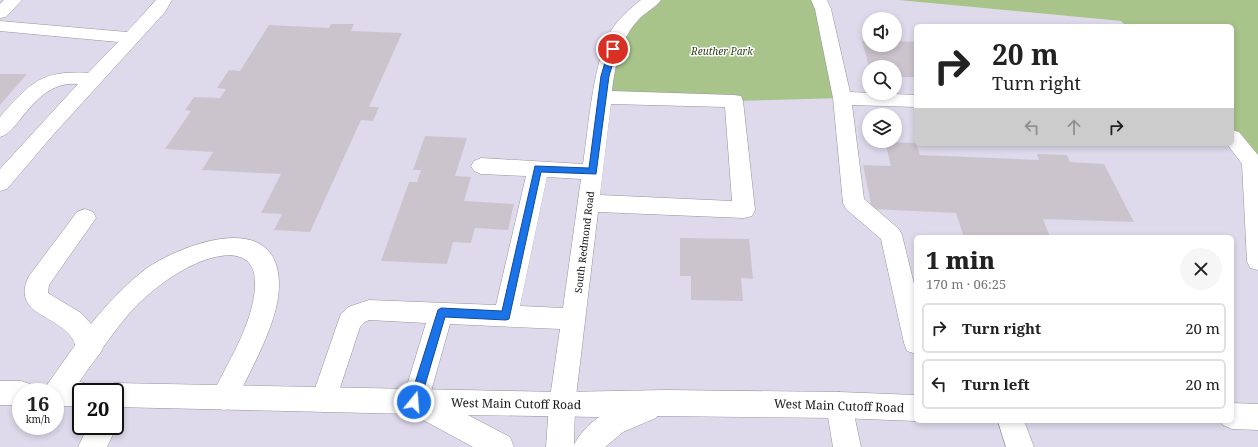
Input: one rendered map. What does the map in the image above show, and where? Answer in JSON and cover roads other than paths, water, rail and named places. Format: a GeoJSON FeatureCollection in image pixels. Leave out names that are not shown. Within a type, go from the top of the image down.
{"type":"FeatureCollection","features":[{"type":"Feature","properties":{"kind":"main road"},"geometry":{"type":"LineString","coordinates":[[0,14],[14,0]]}},
{"type":"Feature","properties":{"kind":"main road"},"geometry":{"type":"LineString","coordinates":[[0,183],[92,79],[159,8],[164,0]]}},
{"type":"Feature","properties":{"kind":"main road","name":"South Redmond Road"},"geometry":{"type":"LineString","coordinates":[[560,447],[562,405],[605,76],[617,36],[633,15],[653,0]]}},
{"type":"Feature","properties":{"kind":"main road"},"geometry":{"type":"LineString","coordinates":[[819,0],[823,10],[842,98],[854,203],[891,235],[914,334]]}},
{"type":"Feature","properties":{"kind":"main road"},"geometry":{"type":"LineString","coordinates":[[0,26],[132,38]]}},
{"type":"Feature","properties":{"kind":"main road"},"geometry":{"type":"LineString","coordinates":[[0,130],[39,88],[50,81],[63,78],[92,79]]}},
{"type":"Feature","properties":{"kind":"main road"},"geometry":{"type":"LineString","coordinates":[[589,203],[744,210],[734,101],[602,98]]}},
{"type":"Feature","properties":{"kind":"main road"},"geometry":{"type":"LineString","coordinates":[[842,98],[914,101]]}},
{"type":"Feature","properties":{"kind":"main road"},"geometry":{"type":"LineString","coordinates":[[1234,140],[1252,162],[1258,261]]}},
{"type":"Feature","properties":{"kind":"main road"},"geometry":{"type":"LineString","coordinates":[[481,166],[593,172]]}},
{"type":"Feature","properties":{"kind":"main road"},"geometry":{"type":"LineString","coordinates":[[506,316],[538,169]]}},
{"type":"Feature","properties":{"kind":"main road"},"geometry":{"type":"LineString","coordinates":[[85,218],[37,283],[36,297],[72,321],[85,334],[89,349]]}},
{"type":"Feature","properties":{"kind":"main road"},"geometry":{"type":"LineString","coordinates":[[64,394],[89,349],[118,310],[142,285],[171,265],[199,252],[231,246],[249,248],[260,256],[266,270],[267,286],[258,324],[224,398]]}},
{"type":"Feature","properties":{"kind":"main road"},"geometry":{"type":"LineString","coordinates":[[324,400],[350,322],[357,314],[369,310],[574,319]]}},
{"type":"Feature","properties":{"kind":"main road"},"geometry":{"type":"LineString","coordinates":[[441,313],[414,402],[500,447]]}},
{"type":"Feature","properties":{"kind":"main road"},"geometry":{"type":"LineString","coordinates":[[0,393],[12,393]]}},
{"type":"Feature","properties":{"kind":"main road","name":"West Main Cutoff Road"},"geometry":{"type":"LineString","coordinates":[[124,397],[562,405],[666,403],[839,405],[914,408]]}},
{"type":"Feature","properties":{"kind":"main road"},"geometry":{"type":"LineString","coordinates":[[587,447],[595,436],[621,418],[666,403]]}},
{"type":"Feature","properties":{"kind":"main road"},"geometry":{"type":"LineString","coordinates":[[839,405],[847,447]]}},
{"type":"Feature","properties":{"kind":"main road"},"geometry":{"type":"LineString","coordinates":[[1234,416],[1258,416]]}},
{"type":"Feature","properties":{"kind":"main road"},"geometry":{"type":"LineString","coordinates":[[1012,423],[1020,447]]}},
{"type":"Feature","properties":{"kind":"main road"},"geometry":{"type":"LineString","coordinates":[[92,447],[98,435]]}},
{"type":"Feature","properties":{"kind":"park label","name":"Reuther Park"},"geometry":{"type":"Point","coordinates":[722,51]}}]}
